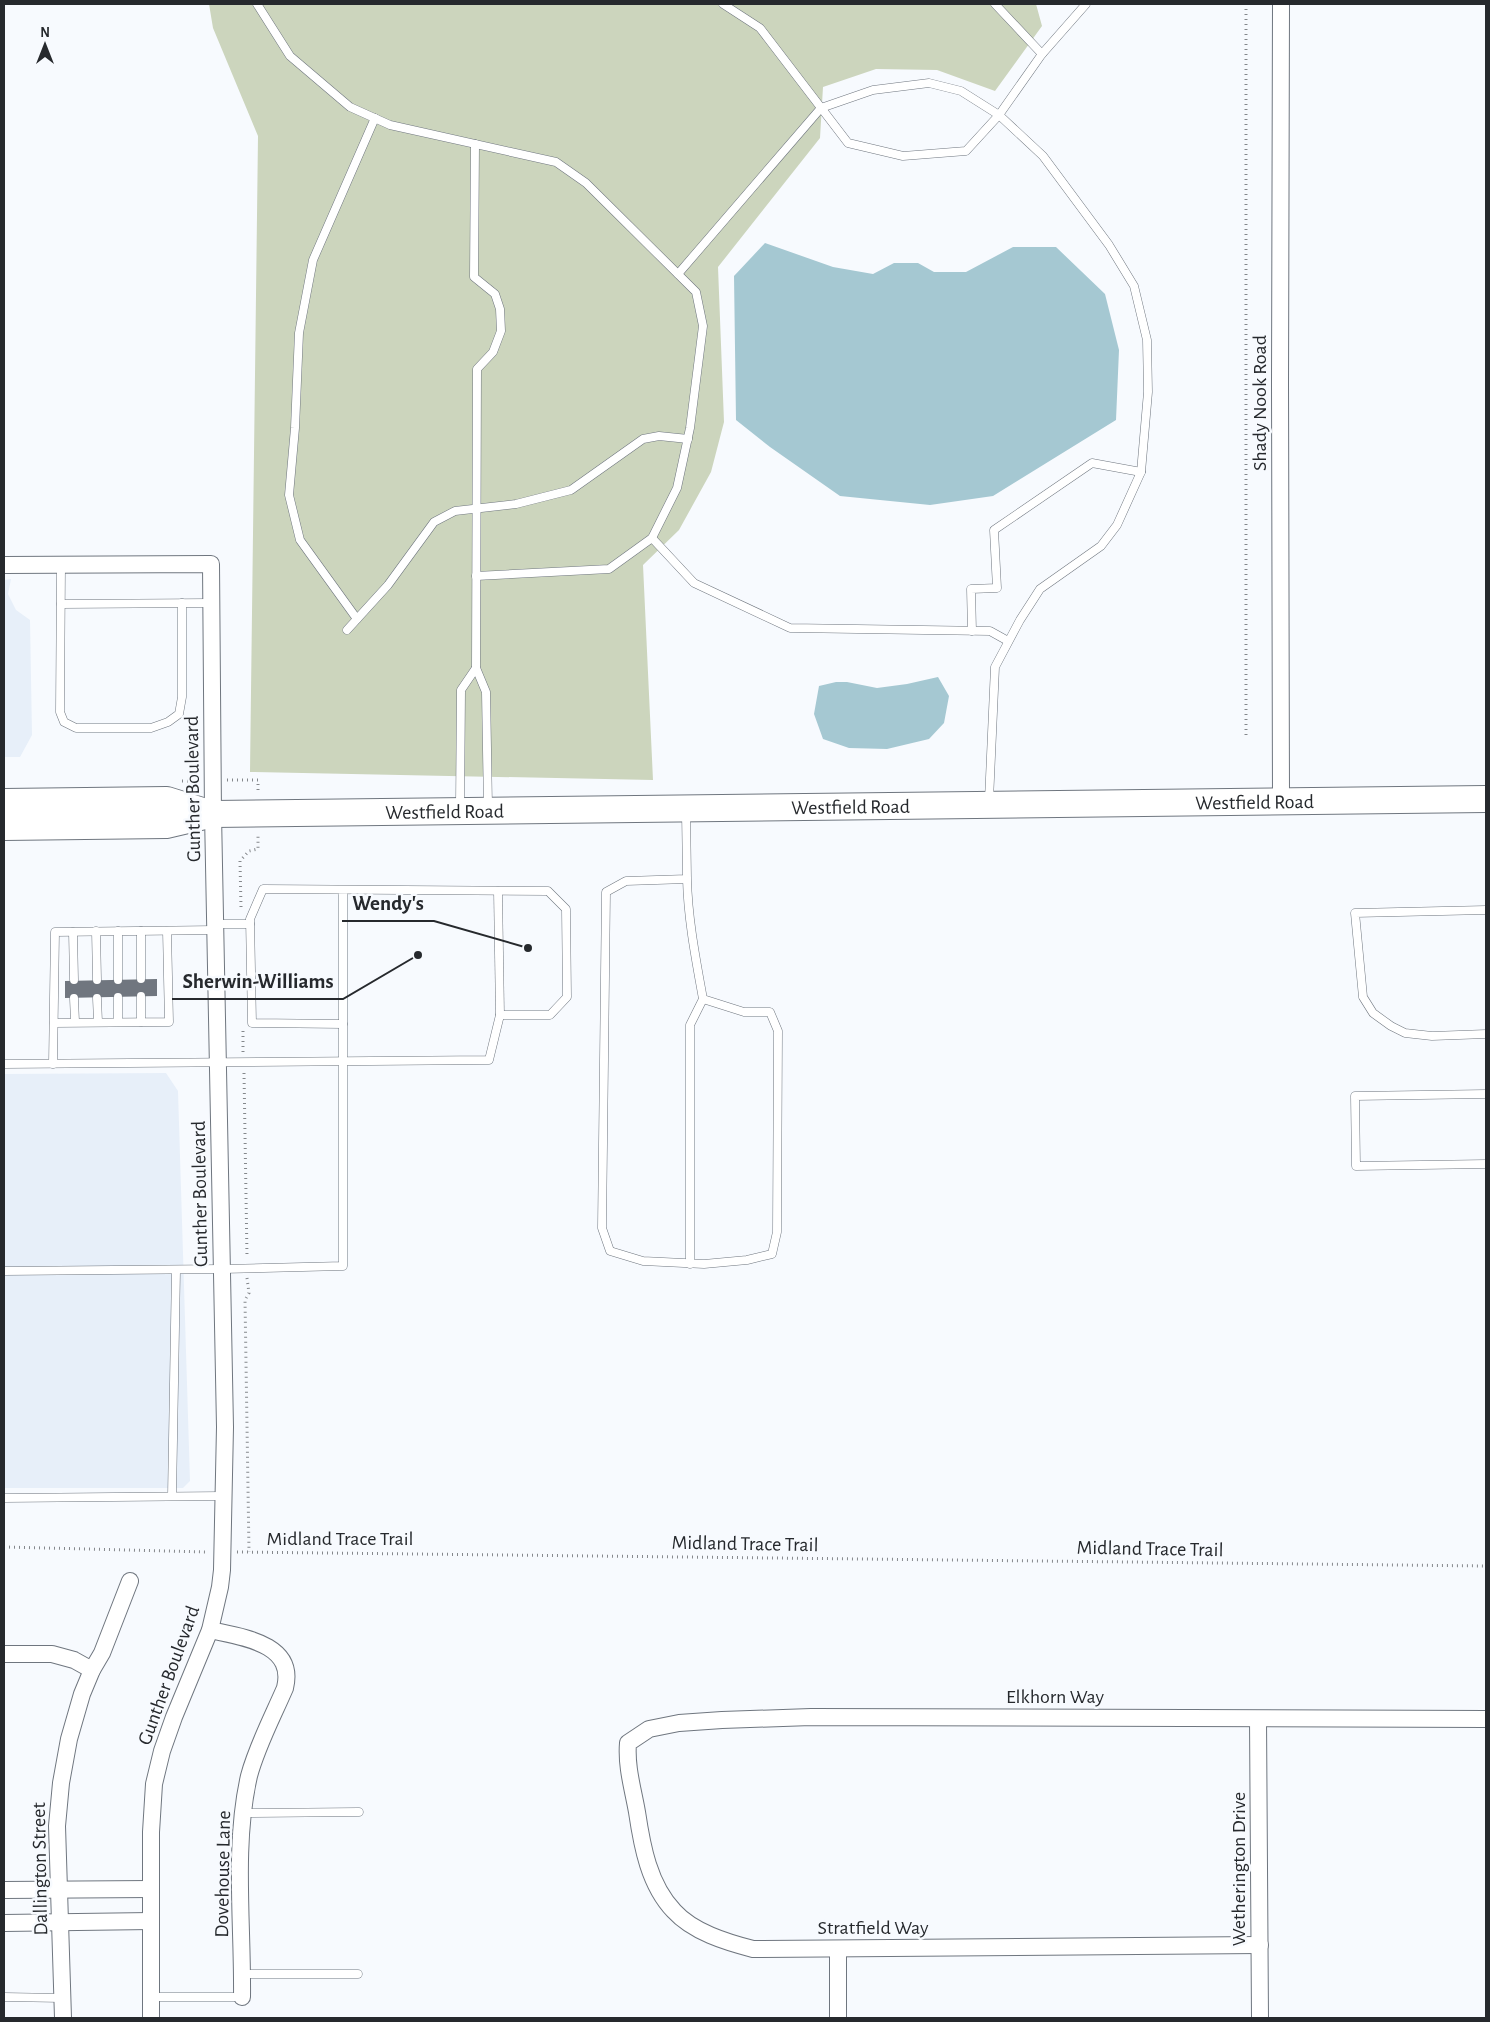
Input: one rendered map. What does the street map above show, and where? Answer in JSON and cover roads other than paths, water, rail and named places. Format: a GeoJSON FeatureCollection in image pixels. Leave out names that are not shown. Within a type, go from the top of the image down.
{"type":"FeatureCollection","features":[{"type":"Feature","properties":{"kind":"main road","name":"Westfield Road"},"geometry":{"type":"LineString","coordinates":[[4,827],[166,825],[213,814],[1486,799]]}},
{"type":"Feature","properties":{"kind":"main road","name":"Westfield Road"},"geometry":{"type":"LineString","coordinates":[[4,802],[167,800],[213,814]]}},
{"type":"Feature","properties":{"kind":"street","name":"Shady Nook Road"},"geometry":{"type":"LineString","coordinates":[[1281,4],[1281,802]]}},
{"type":"Feature","properties":{"kind":"street","name":"Gunther Boulevard"},"geometry":{"type":"LineString","coordinates":[[4,565],[211,564],[213,814],[225,1427],[222,1552],[220,1587],[210,1630],[174,1717],[158,1765],[152,1807],[151,2018]]}},
{"type":"Feature","properties":{"kind":"street","name":"Dallington Street"},"geometry":{"type":"LineString","coordinates":[[63,2018],[57,1826],[61,1783],[75,1716],[92,1670],[102,1654],[130,1582]]}},
{"type":"Feature","properties":{"kind":"street","name":"Dovehouse Lane"},"geometry":{"type":"LineString","coordinates":[[210,1630],[270,1648],[282,1659],[286,1669],[287,1680],[250,1774],[243,1812],[241,1848],[242,1997]]}},
{"type":"Feature","properties":{"kind":"street"},"geometry":{"type":"LineString","coordinates":[[4,1654],[52,1654],[74,1660],[92,1670]]}},
{"type":"Feature","properties":{"kind":"street","name":"Elkhorn Way"},"geometry":{"type":"LineString","coordinates":[[628,1743],[649,1729],[679,1723],[811,1717],[1486,1720]]}},
{"type":"Feature","properties":{"kind":"street","name":"Wetherington Drive"},"geometry":{"type":"LineString","coordinates":[[1258,1719],[1260,2018]]}},
{"type":"Feature","properties":{"kind":"street","name":"Stratfield Way"},"geometry":{"type":"LineString","coordinates":[[628,1743],[628,1767],[647,1860],[658,1888],[674,1912],[695,1927],[723,1941],[753,1949],[1260,1946]]}},
{"type":"Feature","properties":{"kind":"street"},"geometry":{"type":"LineString","coordinates":[[4,1890],[151,1889]]}},
{"type":"Feature","properties":{"kind":"street"},"geometry":{"type":"LineString","coordinates":[[4,1923],[151,1921]]}},
{"type":"Feature","properties":{"kind":"street"},"geometry":{"type":"LineString","coordinates":[[838,1949],[838,2018]]}},
{"type":"Feature","properties":{"kind":"lane"},"geometry":{"type":"LineString","coordinates":[[257,4],[290,56],[350,106],[390,125],[556,162],[586,183],[696,292],[703,326],[688,439],[677,488],[652,538],[609,569],[476,576]]}},
{"type":"Feature","properties":{"kind":"lane"},"geometry":{"type":"LineString","coordinates":[[723,4],[760,28],[848,144],[903,156],[966,151],[999,115],[1042,54],[1086,4]]}},
{"type":"Feature","properties":{"kind":"lane"},"geometry":{"type":"LineString","coordinates":[[995,4],[1042,54]]}},
{"type":"Feature","properties":{"kind":"lane"},"geometry":{"type":"LineString","coordinates":[[678,274],[821,108],[873,90],[929,83],[961,91],[999,115],[1042,156],[1110,245],[1134,286],[1147,340],[1148,392],[1141,472],[1117,525],[1101,546],[1040,589],[1020,620],[995,667],[989,805]]}},
{"type":"Feature","properties":{"kind":"lane"},"geometry":{"type":"LineString","coordinates":[[357,619],[300,540],[289,495],[295,428],[299,333],[313,260],[375,118]]}},
{"type":"Feature","properties":{"kind":"lane"},"geometry":{"type":"LineString","coordinates":[[475,144],[474,277],[495,294],[500,309],[501,331],[493,352],[477,369],[476,668],[486,692],[488,810]]}},
{"type":"Feature","properties":{"kind":"lane"},"geometry":{"type":"LineString","coordinates":[[347,630],[388,585],[434,522],[456,511],[516,504],[571,490],[643,440],[659,436],[688,439]]}},
{"type":"Feature","properties":{"kind":"lane"},"geometry":{"type":"LineString","coordinates":[[972,631],[971,589],[997,588],[994,530],[1092,463],[1141,472]]}},
{"type":"Feature","properties":{"kind":"lane"},"geometry":{"type":"LineString","coordinates":[[652,538],[694,583],[790,628],[990,631],[1008,641]]}},
{"type":"Feature","properties":{"kind":"lane"},"geometry":{"type":"LineString","coordinates":[[61,565],[60,712],[64,722],[76,728],[151,728],[168,722],[179,714],[182,697],[182,603]]}},
{"type":"Feature","properties":{"kind":"lane"},"geometry":{"type":"LineString","coordinates":[[61,604],[211,603]]}},
{"type":"Feature","properties":{"kind":"lane"},"geometry":{"type":"LineString","coordinates":[[460,810],[461,690],[476,668]]}},
{"type":"Feature","properties":{"kind":"lane"},"geometry":{"type":"LineString","coordinates":[[686,808],[687,879],[694,948],[703,999],[690,1025],[690,1264]]}},
{"type":"Feature","properties":{"kind":"lane"},"geometry":{"type":"LineString","coordinates":[[687,879],[626,881],[606,892],[602,1228],[610,1251],[643,1261],[704,1264],[747,1260],[772,1254],[777,1232],[778,1031],[770,1012],[744,1012],[703,999]]}},
{"type":"Feature","properties":{"kind":"lane"},"geometry":{"type":"LineString","coordinates":[[343,1024],[252,1023],[250,919],[263,889],[548,890],[566,909],[567,997],[550,1016],[500,1015]]}},
{"type":"Feature","properties":{"kind":"lane"},"geometry":{"type":"LineString","coordinates":[[4,1271],[176,1270],[343,1266],[343,890]]}},
{"type":"Feature","properties":{"kind":"lane"},"geometry":{"type":"LineString","coordinates":[[4,1064],[489,1060],[500,1015],[498,890]]}},
{"type":"Feature","properties":{"kind":"lane"},"geometry":{"type":"LineString","coordinates":[[1486,910],[1355,913],[1363,997],[1373,1013],[1405,1033],[1432,1036],[1486,1034]]}},
{"type":"Feature","properties":{"kind":"lane"},"geometry":{"type":"LineString","coordinates":[[54,1064],[55,932],[167,931],[250,924]]}},
{"type":"Feature","properties":{"kind":"lane"},"geometry":{"type":"LineString","coordinates":[[141,931],[141,979]]}},
{"type":"Feature","properties":{"kind":"lane"},"geometry":{"type":"LineString","coordinates":[[54,1022],[169,1022],[167,931]]}},
{"type":"Feature","properties":{"kind":"lane"},"geometry":{"type":"LineString","coordinates":[[73,932],[74,980]]}},
{"type":"Feature","properties":{"kind":"lane"},"geometry":{"type":"LineString","coordinates":[[96,932],[97,980]]}},
{"type":"Feature","properties":{"kind":"lane"},"geometry":{"type":"LineString","coordinates":[[118,932],[118,980]]}},
{"type":"Feature","properties":{"kind":"lane"},"geometry":{"type":"LineString","coordinates":[[141,996],[141,1022]]}},
{"type":"Feature","properties":{"kind":"lane"},"geometry":{"type":"LineString","coordinates":[[118,997],[118,1022]]}},
{"type":"Feature","properties":{"kind":"lane"},"geometry":{"type":"LineString","coordinates":[[74,998],[75,1022]]}},
{"type":"Feature","properties":{"kind":"lane"},"geometry":{"type":"LineString","coordinates":[[97,998],[98,1022]]}},
{"type":"Feature","properties":{"kind":"lane"},"geometry":{"type":"LineString","coordinates":[[1486,1094],[1355,1096],[1356,1166],[1486,1164]]}},
{"type":"Feature","properties":{"kind":"lane"},"geometry":{"type":"LineString","coordinates":[[172,1496],[176,1270]]}},
{"type":"Feature","properties":{"kind":"lane"},"geometry":{"type":"LineString","coordinates":[[4,1498],[223,1496]]}},
{"type":"Feature","properties":{"kind":"lane"},"geometry":{"type":"LineString","coordinates":[[243,1812],[359,1812]]}},
{"type":"Feature","properties":{"kind":"lane"},"geometry":{"type":"LineString","coordinates":[[242,1974],[358,1974]]}},
{"type":"Feature","properties":{"kind":"lane"},"geometry":{"type":"LineString","coordinates":[[4,1997],[62,1998]]}},
{"type":"Feature","properties":{"kind":"lane"},"geometry":{"type":"LineString","coordinates":[[151,1997],[242,1997]]}},
{"type":"Feature","properties":{"kind":"water"},"geometry":{"type":"Polygon","coordinates":[[[765,243],[833,267],[873,274],[894,263],[918,263],[934,272],[966,272],[1013,247],[1056,247],[1105,294],[1119,350],[1116,420],[993,496],[930,505],[840,496],[770,447],[736,420],[734,276],[765,243]]]}},
{"type":"Feature","properties":{"kind":"water"},"geometry":{"type":"Polygon","coordinates":[[[938,677],[949,696],[944,723],[929,739],[887,749],[849,748],[823,739],[814,714],[819,686],[836,682],[847,682],[877,688],[938,677]]]}},
{"type":"Feature","properties":{"kind":"place","name":"Wendy's"},"geometry":{"type":"Point","coordinates":[528,948]}},
{"type":"Feature","properties":{"kind":"place","name":"Sherwin-Williams"},"geometry":{"type":"Point","coordinates":[418,955]}}]}
